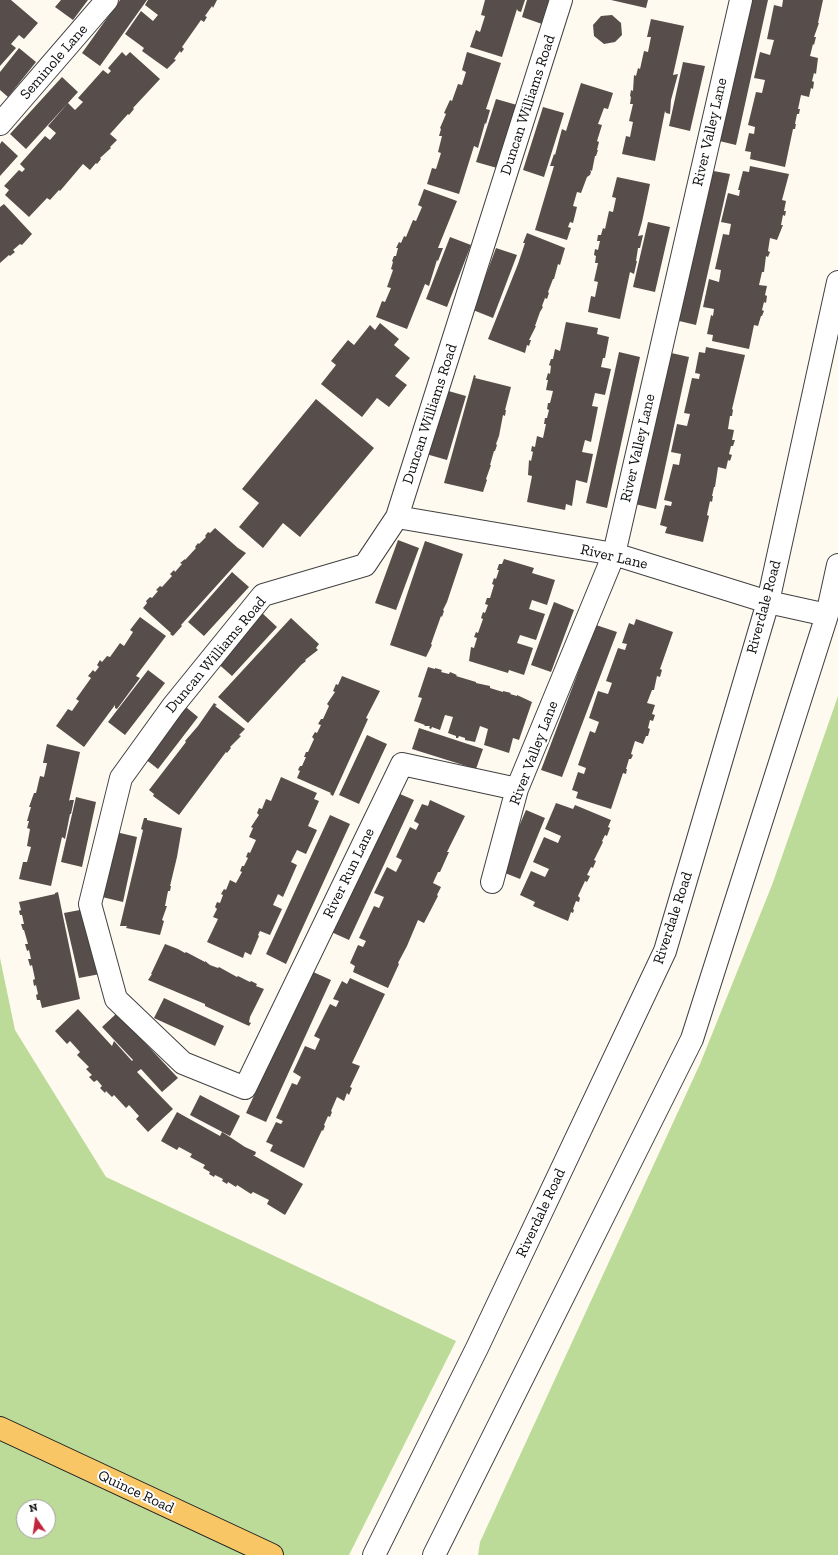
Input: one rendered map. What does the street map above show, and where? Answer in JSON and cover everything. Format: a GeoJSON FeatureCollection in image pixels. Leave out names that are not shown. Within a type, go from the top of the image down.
{"type":"FeatureCollection","features":[{"type":"Feature","properties":{"kind":"main road","name":"Quince Road"},"geometry":{"type":"LineString","coordinates":[[0,1428],[272,1555]]}},
{"type":"Feature","properties":{"kind":"street","name":"Seminole Lane"},"geometry":{"type":"LineString","coordinates":[[0,124],[107,0]]}},
{"type":"Feature","properties":{"kind":"street","name":"Duncan Williams Road"},"geometry":{"type":"LineString","coordinates":[[245,1088],[183,1063],[116,999],[90,904],[121,778],[173,706],[263,595],[365,565],[397,517],[561,0]]}},
{"type":"Feature","properties":{"kind":"street","name":"River Valley Lane"},"geometry":{"type":"LineString","coordinates":[[492,882],[517,789],[614,554],[741,0]]}},
{"type":"Feature","properties":{"kind":"street","name":"Riverdale Road"},"geometry":{"type":"LineString","coordinates":[[374,1555],[477,1348],[665,951],[768,602],[838,282]]}},
{"type":"Feature","properties":{"kind":"street","name":"River Lane"},"geometry":{"type":"LineString","coordinates":[[397,517],[614,554],[768,602],[827,615]]}},
{"type":"Feature","properties":{"kind":"street"},"geometry":{"type":"LineString","coordinates":[[434,1555],[692,1039],[827,615],[838,565]]}},
{"type":"Feature","properties":{"kind":"street","name":"River Run Lane"},"geometry":{"type":"LineString","coordinates":[[245,1088],[402,764],[517,789]]}},
{"type":"Feature","properties":{"kind":"green space"},"geometry":{"type":"Polygon","coordinates":[[[838,696],[838,1555],[478,1555],[480,1542],[700,1064],[772,885],[838,696]]]}},
{"type":"Feature","properties":{"kind":"green space"},"geometry":{"type":"Polygon","coordinates":[[[0,958],[15,1030],[106,1177],[456,1341],[349,1555],[0,1555],[0,958]]]}},
{"type":"Feature","properties":{"kind":"building"},"geometry":{"type":"Polygon","coordinates":[[[0,0],[11,0],[38,23],[24,39],[19,35],[11,44],[16,48],[0,66],[0,0]]]}},
{"type":"Feature","properties":{"kind":"building"},"geometry":{"type":"Polygon","coordinates":[[[61,0],[88,0],[73,20],[55,7],[61,0]]]}},
{"type":"Feature","properties":{"kind":"building"},"geometry":{"type":"Polygon","coordinates":[[[120,0],[147,0],[100,66],[82,53],[120,0]]]}},
{"type":"Feature","properties":{"kind":"building"},"geometry":{"type":"Polygon","coordinates":[[[148,0],[217,0],[213,8],[212,6],[205,16],[207,17],[204,22],[201,20],[182,47],[184,49],[181,53],[180,51],[174,59],[176,60],[167,69],[142,51],[144,48],[125,34],[141,11],[153,21],[158,15],[145,5],[148,0]]]}},
{"type":"Feature","properties":{"kind":"building"},"geometry":{"type":"Polygon","coordinates":[[[485,0],[525,0],[521,12],[517,9],[502,57],[470,47],[476,30],[480,32],[485,16],[481,15],[485,0]]]}},
{"type":"Feature","properties":{"kind":"building"},"geometry":{"type":"Polygon","coordinates":[[[527,0],[549,0],[542,24],[522,17],[527,0]]]}},
{"type":"Feature","properties":{"kind":"building"},"geometry":{"type":"Polygon","coordinates":[[[611,0],[648,0],[646,8],[611,0]]]}},
{"type":"Feature","properties":{"kind":"building"},"geometry":{"type":"Polygon","coordinates":[[[746,0],[768,0],[736,145],[715,140],[746,0]]]}},
{"type":"Feature","properties":{"kind":"building"},"geometry":{"type":"Polygon","coordinates":[[[783,0],[823,0],[819,23],[814,37],[816,37],[810,56],[818,58],[816,74],[814,73],[812,81],[814,82],[813,89],[811,88],[809,97],[801,95],[798,109],[800,109],[799,114],[797,114],[795,129],[793,129],[785,167],[750,159],[751,152],[745,151],[749,133],[754,134],[755,127],[748,125],[756,92],[762,93],[765,80],[754,78],[760,52],[770,55],[774,40],[767,39],[774,5],[782,7],[783,0]]]}},
{"type":"Feature","properties":{"kind":"building"},"geometry":{"type":"Polygon","coordinates":[[[612,15],[621,23],[622,35],[615,42],[604,44],[594,36],[593,25],[601,16],[612,15]]]}},
{"type":"Feature","properties":{"kind":"building"},"geometry":{"type":"Polygon","coordinates":[[[651,19],[684,26],[673,75],[678,74],[671,100],[670,114],[666,113],[665,111],[655,161],[622,154],[626,136],[630,137],[633,122],[629,121],[633,104],[630,104],[630,96],[631,90],[633,91],[634,75],[636,76],[638,68],[640,69],[644,51],[648,52],[651,37],[647,37],[651,19]]]}},
{"type":"Feature","properties":{"kind":"building"},"geometry":{"type":"Polygon","coordinates":[[[19,48],[36,62],[8,97],[0,90],[0,72],[19,48]]]}},
{"type":"Feature","properties":{"kind":"building"},"geometry":{"type":"Polygon","coordinates":[[[122,52],[126,56],[130,52],[160,79],[133,108],[134,109],[129,115],[128,114],[110,134],[117,140],[100,158],[101,159],[97,164],[96,163],[90,170],[83,164],[60,191],[59,190],[50,200],[47,198],[29,217],[5,195],[9,190],[4,186],[19,170],[22,172],[25,169],[20,164],[45,136],[50,140],[56,133],[48,126],[68,103],[75,110],[83,102],[78,98],[103,70],[108,74],[111,71],[108,68],[122,52]]]}},
{"type":"Feature","properties":{"kind":"building"},"geometry":{"type":"Polygon","coordinates":[[[467,52],[501,63],[486,109],[490,110],[486,124],[485,123],[478,148],[474,146],[459,194],[427,184],[432,168],[436,169],[441,153],[438,152],[442,136],[439,136],[440,128],[446,114],[444,113],[450,100],[452,101],[458,84],[462,85],[466,72],[462,70],[467,52]]]}},
{"type":"Feature","properties":{"kind":"building"},"geometry":{"type":"Polygon","coordinates":[[[683,62],[705,66],[690,131],[669,126],[683,62]]]}},
{"type":"Feature","properties":{"kind":"building"},"geometry":{"type":"Polygon","coordinates":[[[62,77],[78,92],[26,149],[10,134],[62,77]]]}},
{"type":"Feature","properties":{"kind":"building"},"geometry":{"type":"Polygon","coordinates":[[[581,83],[613,93],[608,109],[604,108],[598,124],[602,125],[597,141],[599,142],[598,150],[595,156],[592,171],[590,170],[590,175],[587,177],[581,193],[577,192],[573,206],[577,207],[573,223],[570,222],[568,227],[571,228],[567,240],[535,230],[554,166],[550,166],[554,154],[555,155],[562,129],[566,131],[581,83]]]}},
{"type":"Feature","properties":{"kind":"building"},"geometry":{"type":"Polygon","coordinates":[[[496,99],[517,105],[497,168],[476,162],[496,99]]]}},
{"type":"Feature","properties":{"kind":"building"},"geometry":{"type":"Polygon","coordinates":[[[543,107],[564,113],[544,177],[523,170],[543,107]]]}},
{"type":"Feature","properties":{"kind":"building"},"geometry":{"type":"Polygon","coordinates":[[[2,141],[18,156],[0,176],[0,144],[2,141]]]}},
{"type":"Feature","properties":{"kind":"building"},"geometry":{"type":"Polygon","coordinates":[[[750,166],[789,174],[782,200],[786,201],[784,211],[786,211],[785,216],[783,215],[781,225],[783,225],[777,240],[770,238],[768,251],[770,252],[768,257],[766,256],[764,272],[762,272],[759,285],[767,286],[765,295],[767,296],[766,303],[764,302],[762,310],[764,311],[758,326],[754,325],[749,349],[712,341],[713,335],[707,334],[711,315],[713,316],[714,309],[703,307],[709,279],[719,282],[721,270],[715,269],[723,234],[729,235],[731,224],[721,222],[728,193],[739,196],[740,190],[738,190],[743,171],[749,172],[750,166]]]}},
{"type":"Feature","properties":{"kind":"building"},"geometry":{"type":"Polygon","coordinates":[[[708,170],[730,174],[696,325],[675,320],[708,170]]]}},
{"type":"Feature","properties":{"kind":"building"},"geometry":{"type":"Polygon","coordinates":[[[617,177],[650,184],[638,236],[643,235],[640,248],[638,248],[634,274],[630,272],[620,319],[588,312],[591,296],[595,297],[598,282],[594,281],[598,263],[595,263],[596,256],[594,255],[595,249],[598,250],[600,241],[597,241],[598,235],[601,235],[603,228],[605,229],[609,211],[613,212],[616,198],[612,197],[617,177]]]}},
{"type":"Feature","properties":{"kind":"building"},"geometry":{"type":"Polygon","coordinates":[[[424,189],[457,201],[438,248],[443,248],[438,261],[437,260],[429,286],[425,284],[407,329],[376,317],[382,301],[385,302],[391,288],[387,287],[393,270],[391,269],[392,261],[394,256],[396,256],[398,248],[396,248],[399,242],[401,243],[404,236],[406,237],[413,220],[416,221],[422,207],[418,205],[424,189]]]}},
{"type":"Feature","properties":{"kind":"building"},"geometry":{"type":"Polygon","coordinates":[[[4,204],[32,234],[22,245],[20,244],[13,250],[15,252],[0,263],[0,207],[4,204]]]}},
{"type":"Feature","properties":{"kind":"building"},"geometry":{"type":"Polygon","coordinates":[[[648,222],[670,227],[655,292],[633,287],[648,222]]]}},
{"type":"Feature","properties":{"kind":"building"},"geometry":{"type":"Polygon","coordinates":[[[527,233],[565,248],[560,265],[558,264],[547,299],[545,298],[536,326],[529,340],[531,340],[529,346],[527,345],[525,353],[488,339],[518,264],[527,233]]]}},
{"type":"Feature","properties":{"kind":"building"},"geometry":{"type":"Polygon","coordinates":[[[450,237],[471,245],[447,307],[426,299],[450,237]]]}},
{"type":"Feature","properties":{"kind":"building"},"geometry":{"type":"Polygon","coordinates":[[[496,248],[517,255],[493,318],[473,310],[496,248]]]}},
{"type":"Feature","properties":{"kind":"building"},"geometry":{"type":"Polygon","coordinates":[[[566,322],[598,328],[597,334],[609,337],[605,358],[603,358],[601,367],[611,369],[605,395],[595,393],[592,406],[598,407],[591,442],[585,440],[582,452],[593,454],[587,483],[576,480],[572,506],[566,504],[565,510],[527,502],[532,476],[528,475],[529,460],[531,461],[533,452],[531,451],[532,446],[535,447],[537,436],[543,438],[546,424],[544,424],[545,418],[547,418],[549,410],[547,409],[548,403],[550,403],[553,391],[546,390],[548,380],[546,380],[548,373],[550,374],[551,366],[549,365],[551,359],[553,359],[555,349],[560,351],[566,322]]]}},
{"type":"Feature","properties":{"kind":"building"},"geometry":{"type":"Polygon","coordinates":[[[380,323],[399,339],[394,345],[410,358],[395,376],[407,385],[389,407],[377,398],[362,417],[321,384],[336,365],[331,361],[348,340],[354,345],[370,325],[375,330],[380,323]]]}},
{"type":"Feature","properties":{"kind":"building"},"geometry":{"type":"Polygon","coordinates":[[[706,347],[745,355],[728,429],[734,430],[732,440],[735,440],[733,446],[731,446],[729,454],[732,455],[730,461],[728,460],[726,469],[718,467],[712,502],[710,501],[707,515],[709,516],[703,542],[665,533],[667,527],[660,525],[665,505],[671,506],[672,502],[664,500],[673,464],[679,465],[681,454],[671,452],[677,424],[687,426],[690,414],[684,413],[692,378],[699,379],[700,374],[695,373],[699,352],[705,353],[706,347]]]}},
{"type":"Feature","properties":{"kind":"building"},"geometry":{"type":"Polygon","coordinates":[[[619,352],[640,357],[607,508],[586,503],[619,352]]]}},
{"type":"Feature","properties":{"kind":"building"},"geometry":{"type":"Polygon","coordinates":[[[667,352],[689,357],[656,509],[635,504],[667,352]]]}},
{"type":"Feature","properties":{"kind":"building"},"geometry":{"type":"Polygon","coordinates":[[[474,375],[476,376],[475,378],[511,387],[505,410],[505,416],[503,415],[497,445],[483,492],[444,483],[474,375]]]}},
{"type":"Feature","properties":{"kind":"building"},"geometry":{"type":"Polygon","coordinates":[[[445,390],[466,396],[447,460],[426,454],[445,390]]]}},
{"type":"Feature","properties":{"kind":"building"},"geometry":{"type":"Polygon","coordinates":[[[316,399],[374,448],[300,537],[283,523],[263,548],[239,527],[259,503],[242,489],[316,399]]]}},
{"type":"Feature","properties":{"kind":"building"},"geometry":{"type":"Polygon","coordinates":[[[215,528],[246,553],[181,625],[182,626],[173,636],[143,608],[147,603],[146,601],[150,597],[152,598],[158,591],[156,590],[160,586],[162,587],[172,576],[170,574],[174,570],[175,572],[182,564],[180,563],[185,560],[196,548],[195,547],[198,543],[199,544],[206,537],[205,536],[208,532],[210,533],[215,528]]]}},
{"type":"Feature","properties":{"kind":"building"},"geometry":{"type":"Polygon","coordinates":[[[398,540],[419,548],[396,610],[375,603],[398,540]]]}},
{"type":"Feature","properties":{"kind":"building"},"geometry":{"type":"Polygon","coordinates":[[[425,541],[463,554],[443,610],[442,617],[441,616],[431,644],[432,645],[426,657],[390,645],[425,541]]]}},
{"type":"Feature","properties":{"kind":"building"},"geometry":{"type":"Polygon","coordinates":[[[504,559],[534,568],[532,573],[555,580],[547,605],[532,600],[529,609],[545,614],[536,640],[520,635],[517,643],[533,648],[524,675],[509,670],[508,673],[469,661],[471,647],[474,648],[477,638],[474,637],[476,632],[478,633],[483,619],[481,618],[483,612],[485,613],[488,605],[485,604],[487,598],[490,598],[494,585],[492,584],[494,578],[496,579],[499,564],[502,564],[504,559]]]}},
{"type":"Feature","properties":{"kind":"building"},"geometry":{"type":"Polygon","coordinates":[[[232,572],[249,587],[204,636],[188,622],[232,572]]]}},
{"type":"Feature","properties":{"kind":"building"},"geometry":{"type":"Polygon","coordinates":[[[554,602],[574,610],[551,672],[531,665],[554,602]]]}},
{"type":"Feature","properties":{"kind":"building"},"geometry":{"type":"Polygon","coordinates":[[[261,612],[277,627],[232,676],[215,661],[261,612]]]}},
{"type":"Feature","properties":{"kind":"building"},"geometry":{"type":"Polygon","coordinates":[[[140,617],[166,636],[136,676],[140,678],[117,709],[115,708],[115,705],[84,747],[56,726],[68,709],[72,711],[79,701],[76,699],[91,678],[88,676],[93,670],[95,672],[99,667],[97,665],[100,660],[102,662],[107,656],[110,657],[120,643],[124,646],[133,632],[130,630],[140,617]]]}},
{"type":"Feature","properties":{"kind":"building"},"geometry":{"type":"Polygon","coordinates":[[[291,618],[319,644],[316,648],[318,650],[305,660],[306,661],[248,723],[218,697],[291,618]]]}},
{"type":"Feature","properties":{"kind":"building"},"geometry":{"type":"Polygon","coordinates":[[[636,619],[673,632],[660,669],[662,670],[660,677],[657,676],[654,690],[652,690],[647,703],[655,705],[652,714],[655,715],[653,721],[650,720],[648,736],[646,736],[643,744],[635,741],[631,754],[633,755],[631,759],[629,759],[626,774],[623,773],[611,809],[576,798],[578,792],[572,790],[578,772],[584,774],[586,768],[578,765],[590,731],[595,733],[599,722],[589,718],[598,691],[608,694],[612,683],[606,681],[618,648],[625,650],[627,644],[622,643],[629,623],[634,625],[636,619]]]}},
{"type":"Feature","properties":{"kind":"building"},"geometry":{"type":"Polygon","coordinates":[[[596,625],[617,632],[562,777],[541,770],[596,625]]]}},
{"type":"Feature","properties":{"kind":"building"},"geometry":{"type":"Polygon","coordinates":[[[428,667],[442,670],[441,672],[449,674],[450,672],[457,675],[456,676],[490,686],[490,688],[517,695],[532,702],[519,740],[513,738],[509,753],[484,745],[488,729],[480,726],[475,742],[465,740],[465,738],[459,736],[456,738],[456,736],[448,733],[453,717],[445,715],[440,730],[432,727],[431,729],[429,728],[430,726],[424,726],[425,725],[414,721],[422,698],[418,697],[428,667]]]}},
{"type":"Feature","properties":{"kind":"building"},"geometry":{"type":"Polygon","coordinates":[[[148,670],[165,683],[125,735],[108,722],[148,670]]]}},
{"type":"Feature","properties":{"kind":"building"},"geometry":{"type":"Polygon","coordinates":[[[342,676],[380,691],[366,718],[368,719],[333,796],[330,794],[331,793],[297,778],[300,771],[298,770],[300,766],[302,766],[306,757],[304,757],[306,752],[308,752],[314,739],[312,737],[315,732],[317,733],[321,725],[318,724],[321,719],[323,719],[329,706],[327,704],[335,692],[333,691],[336,684],[338,685],[342,676]]]}},
{"type":"Feature","properties":{"kind":"building"},"geometry":{"type":"Polygon","coordinates":[[[181,703],[198,717],[158,769],[140,755],[181,703]]]}},
{"type":"Feature","properties":{"kind":"building"},"geometry":{"type":"Polygon","coordinates":[[[214,703],[217,705],[215,706],[245,729],[179,815],[153,796],[154,794],[149,790],[214,703]]]}},
{"type":"Feature","properties":{"kind":"building"},"geometry":{"type":"Polygon","coordinates":[[[419,728],[483,749],[476,769],[412,749],[419,728]]]}},
{"type":"Feature","properties":{"kind":"building"},"geometry":{"type":"Polygon","coordinates":[[[367,735],[387,744],[359,804],[339,795],[367,735]]]}},
{"type":"Feature","properties":{"kind":"building"},"geometry":{"type":"Polygon","coordinates":[[[47,744],[80,752],[69,801],[74,800],[71,814],[65,839],[62,837],[51,886],[19,879],[23,862],[27,862],[31,847],[27,846],[30,829],[27,828],[29,821],[27,821],[31,807],[29,807],[34,793],[36,793],[40,776],[44,777],[47,763],[43,763],[47,744]]]}},
{"type":"Feature","properties":{"kind":"building"},"geometry":{"type":"Polygon","coordinates":[[[281,777],[317,793],[314,799],[319,801],[308,826],[317,830],[306,854],[297,850],[291,862],[297,865],[283,897],[278,894],[273,905],[282,909],[270,935],[260,931],[251,955],[245,952],[243,958],[207,942],[218,919],[213,917],[217,909],[215,907],[217,902],[220,903],[223,895],[221,894],[224,889],[226,890],[230,880],[236,883],[242,872],[240,871],[242,866],[244,866],[248,858],[246,857],[248,852],[250,853],[256,840],[249,837],[253,828],[251,827],[259,815],[257,813],[259,808],[262,809],[266,799],[271,801],[281,777]]]}},
{"type":"Feature","properties":{"kind":"building"},"geometry":{"type":"Polygon","coordinates":[[[393,791],[414,800],[349,940],[329,931],[393,791]]]}},
{"type":"Feature","properties":{"kind":"building"},"geometry":{"type":"Polygon","coordinates":[[[76,797],[96,802],[82,867],[61,862],[76,797]]]}},
{"type":"Feature","properties":{"kind":"building"},"geometry":{"type":"Polygon","coordinates":[[[430,800],[465,816],[447,852],[449,852],[440,872],[438,872],[433,883],[441,887],[437,895],[438,896],[424,923],[418,920],[388,988],[353,972],[355,966],[350,963],[358,945],[363,947],[366,941],[359,938],[374,906],[379,908],[384,897],[374,893],[387,867],[396,872],[402,860],[396,857],[410,827],[416,830],[419,824],[414,821],[422,804],[428,806],[430,800]]]}},
{"type":"Feature","properties":{"kind":"building"},"geometry":{"type":"Polygon","coordinates":[[[556,803],[573,809],[575,805],[611,820],[608,827],[610,828],[607,836],[605,835],[594,860],[596,861],[593,868],[591,867],[587,875],[590,876],[587,882],[585,881],[578,896],[580,898],[579,902],[576,901],[573,913],[571,912],[568,921],[533,906],[535,902],[520,895],[531,871],[545,877],[549,869],[533,862],[544,837],[558,843],[561,836],[545,829],[556,803]]]}},
{"type":"Feature","properties":{"kind":"building"},"geometry":{"type":"Polygon","coordinates":[[[526,810],[545,818],[520,879],[500,871],[526,810]]]}},
{"type":"Feature","properties":{"kind":"building"},"geometry":{"type":"Polygon","coordinates":[[[330,815],[350,824],[286,964],[266,954],[330,815]]]}},
{"type":"Feature","properties":{"kind":"building"},"geometry":{"type":"Polygon","coordinates":[[[144,818],[182,828],[160,935],[126,928],[127,926],[120,926],[143,830],[141,829],[144,818]]]}},
{"type":"Feature","properties":{"kind":"building"},"geometry":{"type":"Polygon","coordinates":[[[116,832],[137,837],[123,902],[102,897],[116,832]]]}},
{"type":"Feature","properties":{"kind":"building"},"geometry":{"type":"Polygon","coordinates":[[[58,892],[80,999],[42,1008],[40,1000],[37,1000],[36,995],[38,994],[36,985],[34,986],[33,980],[35,979],[32,965],[30,966],[28,959],[31,959],[29,950],[27,951],[25,944],[28,944],[21,924],[24,924],[22,915],[20,915],[19,911],[21,910],[19,902],[58,892]]]}},
{"type":"Feature","properties":{"kind":"building"},"geometry":{"type":"Polygon","coordinates":[[[85,909],[100,974],[79,978],[64,913],[85,909]]]}},
{"type":"Feature","properties":{"kind":"building"},"geometry":{"type":"Polygon","coordinates":[[[165,944],[185,953],[186,952],[210,965],[219,967],[237,977],[238,976],[250,982],[251,981],[257,984],[256,986],[264,989],[250,1017],[249,1022],[251,1023],[249,1026],[205,1006],[205,1004],[148,980],[165,944]]]}},
{"type":"Feature","properties":{"kind":"building"},"geometry":{"type":"Polygon","coordinates":[[[311,971],[331,980],[266,1122],[246,1113],[311,971]]]}},
{"type":"Feature","properties":{"kind":"building"},"geometry":{"type":"Polygon","coordinates":[[[350,978],[385,994],[352,1063],[360,1066],[350,1087],[352,1088],[349,1095],[347,1093],[344,1101],[337,1097],[330,1117],[328,1116],[323,1131],[322,1130],[304,1168],[270,1151],[273,1145],[266,1142],[276,1122],[281,1124],[283,1121],[276,1118],[292,1083],[297,1085],[301,1077],[293,1072],[305,1046],[315,1050],[320,1039],[314,1036],[330,1004],[336,1007],[339,1001],[333,999],[342,981],[347,984],[350,978]]]}},
{"type":"Feature","properties":{"kind":"building"},"geometry":{"type":"Polygon","coordinates":[[[164,998],[224,1026],[215,1046],[154,1018],[164,998]]]}},
{"type":"Feature","properties":{"kind":"building"},"geometry":{"type":"Polygon","coordinates":[[[78,1009],[112,1046],[114,1041],[132,1061],[133,1060],[102,1027],[117,1013],[178,1078],[162,1092],[141,1069],[137,1072],[173,1109],[148,1132],[136,1119],[139,1116],[129,1105],[126,1108],[114,1095],[112,1097],[106,1091],[105,1093],[100,1088],[102,1086],[97,1080],[94,1082],[89,1077],[92,1075],[86,1069],[89,1067],[77,1055],[80,1052],[70,1041],[67,1044],[55,1031],[78,1009]]]}},
{"type":"Feature","properties":{"kind":"building"},"geometry":{"type":"Polygon","coordinates":[[[200,1095],[240,1116],[230,1136],[190,1115],[200,1095]]]}},
{"type":"Feature","properties":{"kind":"building"},"geometry":{"type":"Polygon","coordinates":[[[177,1112],[220,1136],[222,1132],[245,1147],[256,1152],[255,1155],[253,1155],[303,1184],[285,1215],[267,1204],[269,1200],[253,1192],[251,1194],[237,1185],[236,1187],[228,1182],[227,1184],[222,1181],[223,1179],[209,1174],[210,1172],[203,1168],[205,1165],[190,1157],[192,1154],[179,1147],[177,1150],[161,1141],[177,1112]]]}}]}
